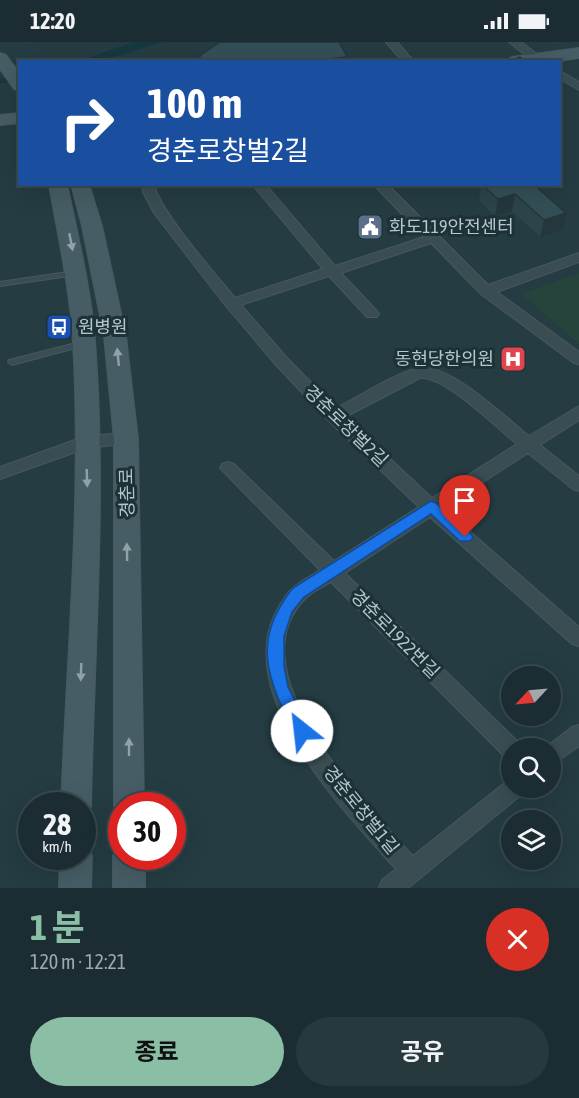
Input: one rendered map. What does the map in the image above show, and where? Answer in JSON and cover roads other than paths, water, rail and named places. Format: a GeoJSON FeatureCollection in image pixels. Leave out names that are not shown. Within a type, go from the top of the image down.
{"type":"FeatureCollection","features":[{"type":"Feature","properties":{"kind":"street"},"geometry":{"type":"LineString","coordinates":[[391,42],[407,60]]}},
{"type":"Feature","properties":{"kind":"street"},"geometry":{"type":"LineString","coordinates":[[514,42],[539,60],[579,53]]}},
{"type":"Feature","properties":{"kind":"street"},"geometry":{"type":"LineString","coordinates":[[4,63],[18,83]]}},
{"type":"Feature","properties":{"kind":"street"},"geometry":{"type":"LineString","coordinates":[[561,75],[579,87]]}},
{"type":"Feature","properties":{"kind":"street"},"geometry":{"type":"LineString","coordinates":[[0,120],[18,118]]}},
{"type":"Feature","properties":{"kind":"street"},"geometry":{"type":"LineString","coordinates":[[58,186],[76,273],[84,343],[88,487],[77,792]]}},
{"type":"Feature","properties":{"kind":"street","name":"경춘로"},"geometry":{"type":"LineString","coordinates":[[81,186],[92,226],[115,336],[126,439],[129,792]]}},
{"type":"Feature","properties":{"kind":"street","name":"경춘로창벌2길"},"geometry":{"type":"LineString","coordinates":[[148,186],[159,210],[299,381],[431,507],[579,638]]}},
{"type":"Feature","properties":{"kind":"street"},"geometry":{"type":"LineString","coordinates":[[260,186],[331,270],[372,314]]}},
{"type":"Feature","properties":{"kind":"street"},"geometry":{"type":"LineString","coordinates":[[381,186],[486,291],[579,359]]}},
{"type":"Feature","properties":{"kind":"street"},"geometry":{"type":"LineString","coordinates":[[233,303],[434,238]]}},
{"type":"Feature","properties":{"kind":"street"},"geometry":{"type":"LineString","coordinates":[[486,291],[579,257]]}},
{"type":"Feature","properties":{"kind":"street"},"geometry":{"type":"LineString","coordinates":[[335,416],[413,375],[423,371],[435,373],[454,385],[579,485]]}},
{"type":"Feature","properties":{"kind":"street","name":"경춘로창벌1길"},"geometry":{"type":"LineString","coordinates":[[412,871],[354,807],[291,713],[280,688],[276,666],[276,636],[285,609],[299,593],[579,412]]}},
{"type":"Feature","properties":{"kind":"street"},"geometry":{"type":"LineString","coordinates":[[0,472],[86,442],[126,439]]}},
{"type":"Feature","properties":{"kind":"street","name":"경춘로1922번길"},"geometry":{"type":"LineString","coordinates":[[228,468],[501,739]]}},
{"type":"Feature","properties":{"kind":"street"},"geometry":{"type":"LineString","coordinates":[[561,748],[579,734]]}},
{"type":"Feature","properties":{"kind":"street"},"geometry":{"type":"LineString","coordinates":[[390,888],[502,798]]}},
{"type":"Feature","properties":{"kind":"street"},"geometry":{"type":"LineString","coordinates":[[75,888],[76,870]]}},
{"type":"Feature","properties":{"kind":"street"},"geometry":{"type":"LineString","coordinates":[[129,870],[129,888]]}},
{"type":"Feature","properties":{"kind":"lane"},"geometry":{"type":"LineString","coordinates":[[0,284],[76,273]]}},
{"type":"Feature","properties":{"kind":"lane"},"geometry":{"type":"LineString","coordinates":[[12,362],[84,343]]}},
{"type":"Feature","properties":{"kind":"water"},"geometry":{"type":"Polygon","coordinates":[[[134,42],[163,42],[103,60],[82,60],[134,42]]]}},
{"type":"Feature","properties":{"kind":"waterway"},"geometry":{"type":"LineString","coordinates":[[0,81],[14,79]]}},
{"type":"Feature","properties":{"kind":"place","name":"화도119안전센터"},"geometry":{"type":"Point","coordinates":[370,227]}},
{"type":"Feature","properties":{"kind":"place","name":"원병원"},"geometry":{"type":"Point","coordinates":[59,327]}},
{"type":"Feature","properties":{"kind":"place","name":"동현당한의원"},"geometry":{"type":"Point","coordinates":[513,359]}}]}
